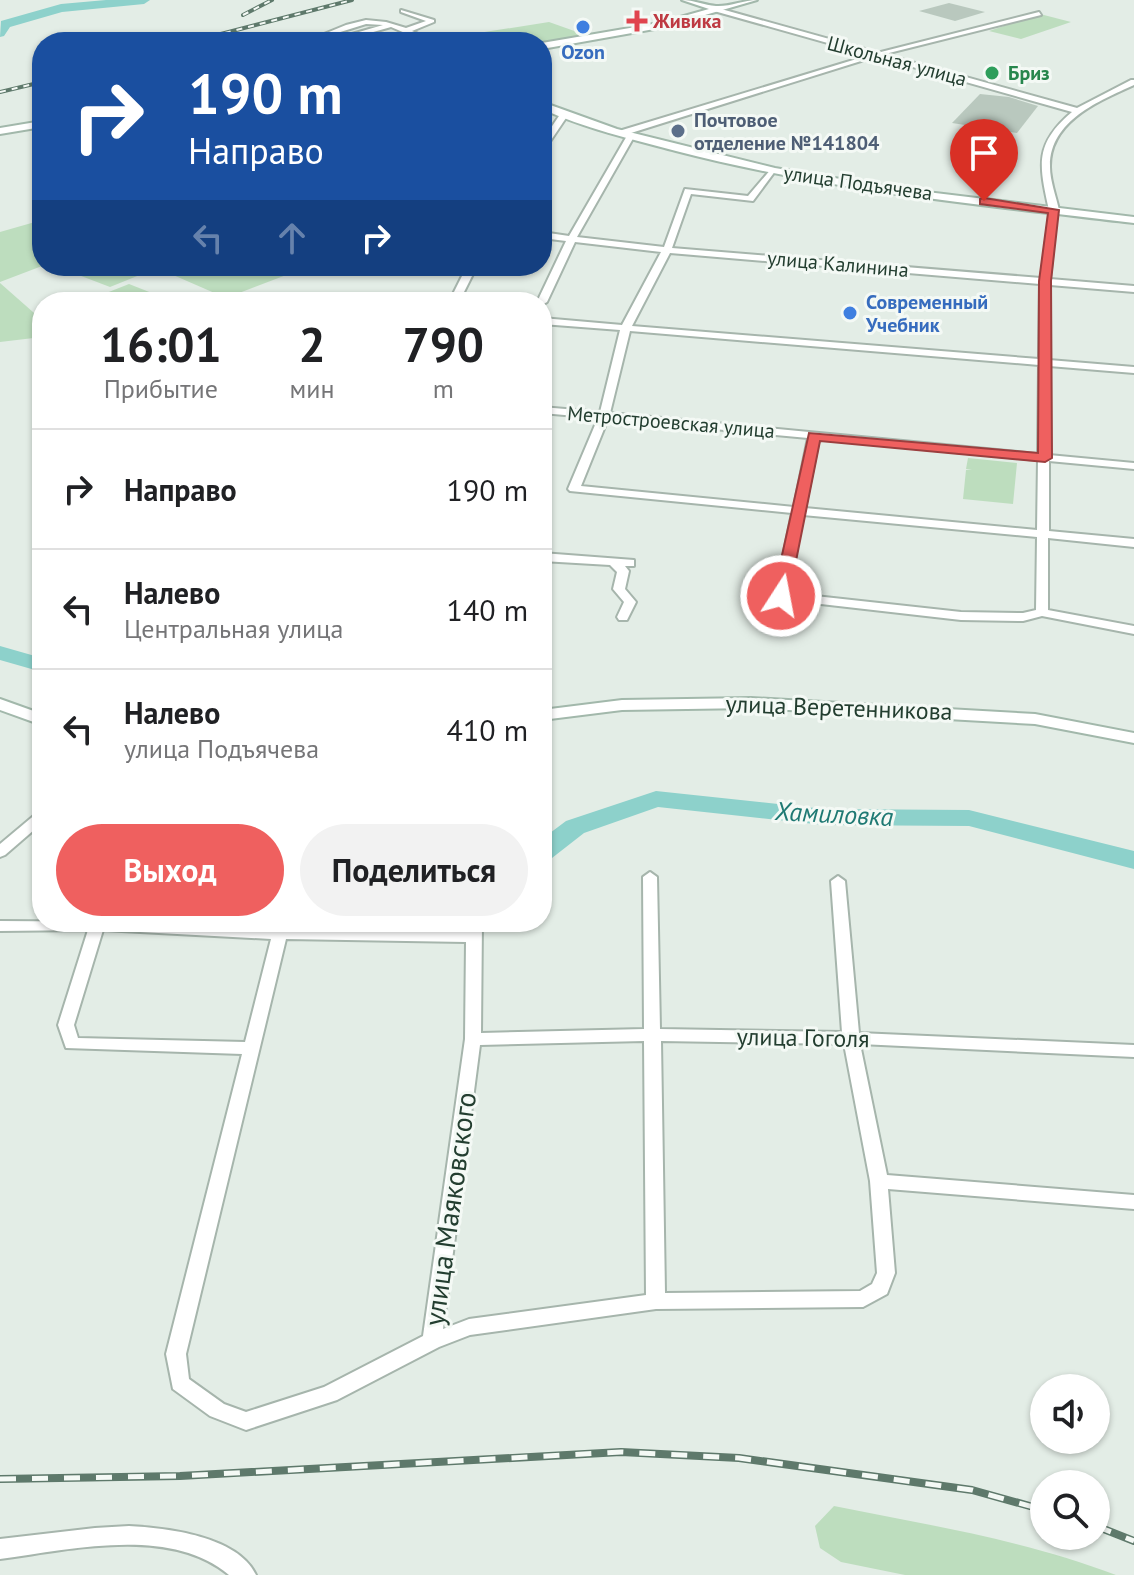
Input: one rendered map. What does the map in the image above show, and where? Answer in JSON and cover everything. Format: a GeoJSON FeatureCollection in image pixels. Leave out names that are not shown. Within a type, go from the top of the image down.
{"type":"FeatureCollection","features":[{"type":"Feature","properties":{"kind":"main road"},"geometry":{"type":"LineString","coordinates":[[686,0],[717,9]]}},
{"type":"Feature","properties":{"kind":"main road"},"geometry":{"type":"LineString","coordinates":[[552,44],[632,31],[753,0]]}},
{"type":"Feature","properties":{"kind":"main road","name":"улица Подъячева"},"geometry":{"type":"LineString","coordinates":[[552,110],[626,134],[772,170],[1134,220]]}},
{"type":"Feature","properties":{"kind":"main road"},"geometry":{"type":"LineString","coordinates":[[0,131],[32,126]]}},
{"type":"Feature","properties":{"kind":"main road","name":"улица Веретенникова"},"geometry":{"type":"LineString","coordinates":[[552,714],[622,705],[751,703],[1035,719],[1134,738]]}},
{"type":"Feature","properties":{"kind":"main road"},"geometry":{"type":"LineString","coordinates":[[0,704],[32,716]]}},
{"type":"Feature","properties":{"kind":"street","name":"Школьная улица"},"geometry":{"type":"LineString","coordinates":[[717,9],[1079,111]]}},
{"type":"Feature","properties":{"kind":"street"},"geometry":{"type":"LineString","coordinates":[[394,32],[432,21],[403,11]]}},
{"type":"Feature","properties":{"kind":"street"},"geometry":{"type":"LineString","coordinates":[[547,292],[626,134],[875,55],[1039,14]]}},
{"type":"Feature","properties":{"kind":"street"},"geometry":{"type":"LineString","coordinates":[[331,32],[371,22],[407,32]]}},
{"type":"Feature","properties":{"kind":"street"},"geometry":{"type":"LineString","coordinates":[[366,32],[388,26]]}},
{"type":"Feature","properties":{"kind":"street"},"geometry":{"type":"LineString","coordinates":[[1042,612],[1045,281],[1054,210],[1045,167],[1047,150],[1058,132],[1079,111],[1097,98],[1134,83]]}},
{"type":"Feature","properties":{"kind":"street"},"geometry":{"type":"LineString","coordinates":[[552,132],[564,115]]}},
{"type":"Feature","properties":{"kind":"street"},"geometry":{"type":"LineString","coordinates":[[772,170],[750,199],[688,191],[667,250],[626,327],[604,416],[574,489],[1134,543]]}},
{"type":"Feature","properties":{"kind":"street","name":"улица Калинина"},"geometry":{"type":"LineString","coordinates":[[552,236],[667,250],[1134,289]]}},
{"type":"Feature","properties":{"kind":"street"},"geometry":{"type":"LineString","coordinates":[[552,322],[1134,370]]}},
{"type":"Feature","properties":{"kind":"street","name":"Метростроевская улица"},"geometry":{"type":"LineString","coordinates":[[552,411],[1134,466]]}},
{"type":"Feature","properties":{"kind":"street"},"geometry":{"type":"LineString","coordinates":[[814,436],[781,596],[961,616],[1023,617],[1042,612],[1134,630]]}},
{"type":"Feature","properties":{"kind":"street"},"geometry":{"type":"LineString","coordinates":[[552,559],[630,563]]}},
{"type":"Feature","properties":{"kind":"street"},"geometry":{"type":"LineString","coordinates":[[613,562],[623,571],[619,589],[630,602],[623,617]]}},
{"type":"Feature","properties":{"kind":"street"},"geometry":{"type":"LineString","coordinates":[[0,852],[32,825]]}},
{"type":"Feature","properties":{"kind":"street"},"geometry":{"type":"LineString","coordinates":[[650,877],[656,1301]]}},
{"type":"Feature","properties":{"kind":"street"},"geometry":{"type":"LineString","coordinates":[[432,1341],[469,1327],[656,1301],[863,1299],[880,1289],[886,1273],[879,1181],[851,1038],[838,881]]}},
{"type":"Feature","properties":{"kind":"street"},"geometry":{"type":"LineString","coordinates":[[0,926],[32,926]]}},
{"type":"Feature","properties":{"kind":"street"},"geometry":{"type":"LineString","coordinates":[[95,932],[66,1025],[72,1044],[253,1048],[280,934]]}},
{"type":"Feature","properties":{"kind":"street"},"geometry":{"type":"LineString","coordinates":[[239,932],[376,932]]}},
{"type":"Feature","properties":{"kind":"street","name":"улица Маяковского"},"geometry":{"type":"LineString","coordinates":[[253,1048],[176,1354],[180,1383],[217,1410],[246,1421],[330,1394],[432,1341],[473,1039],[473,932]]}},
{"type":"Feature","properties":{"kind":"street","name":"улица Гоголя"},"geometry":{"type":"LineString","coordinates":[[473,1039],[654,1035],[851,1038],[1134,1051]]}},
{"type":"Feature","properties":{"kind":"street"},"geometry":{"type":"LineString","coordinates":[[879,1181],[1134,1202]]}},
{"type":"Feature","properties":{"kind":"street"},"geometry":{"type":"LineString","coordinates":[[0,1549],[80,1541],[179,1538],[211,1550],[245,1575]]}},
{"type":"Feature","properties":{"kind":"green space"},"geometry":{"type":"Polygon","coordinates":[[[1040,14],[1071,22],[1021,39],[989,31],[1040,14]]]}},
{"type":"Feature","properties":{"kind":"green space"},"geometry":{"type":"Polygon","coordinates":[[[549,22],[580,33],[552,42],[552,32],[485,32],[549,22]]]}},
{"type":"Feature","properties":{"kind":"green space"},"geometry":{"type":"Polygon","coordinates":[[[32,223],[32,270],[0,282],[0,232],[32,223]]]}},
{"type":"Feature","properties":{"kind":"green space"},"geometry":{"type":"Polygon","coordinates":[[[81,276],[137,276],[110,287],[81,276]]]}},
{"type":"Feature","properties":{"kind":"green space"},"geometry":{"type":"Polygon","coordinates":[[[175,276],[284,276],[242,292],[212,292],[175,276]]]}},
{"type":"Feature","properties":{"kind":"green space"},"geometry":{"type":"Polygon","coordinates":[[[0,283],[32,311],[32,338],[0,342],[0,283]]]}},
{"type":"Feature","properties":{"kind":"green space"},"geometry":{"type":"Polygon","coordinates":[[[129,284],[149,292],[109,292],[129,284]]]}},
{"type":"Feature","properties":{"kind":"green space"},"geometry":{"type":"Polygon","coordinates":[[[968,458],[1017,463],[1013,504],[963,499],[966,470],[972,470],[966,469],[968,458]]]}},
{"type":"Feature","properties":{"kind":"green space"},"geometry":{"type":"Polygon","coordinates":[[[834,1506],[1012,1543],[1116,1575],[905,1575],[841,1562],[820,1548],[815,1526],[834,1506]]]}},
{"type":"Feature","properties":{"kind":"building"},"geometry":{"type":"Polygon","coordinates":[[[949,3],[985,12],[955,21],[919,11],[949,3]]]}},
{"type":"Feature","properties":{"kind":"building"},"geometry":{"type":"Polygon","coordinates":[[[980,94],[1009,97],[1038,106],[1017,133],[952,123],[980,94]]]}},
{"type":"Feature","properties":{"kind":"waterway","name":"Хамиловка"},"geometry":{"type":"LineString","coordinates":[[0,33],[5,24],[61,8],[144,0]]}},
{"type":"Feature","properties":{"kind":"waterway","name":"Хамиловка"},"geometry":{"type":"LineString","coordinates":[[0,653],[32,662]]}},
{"type":"Feature","properties":{"kind":"waterway","name":"Хамиловка"},"geometry":{"type":"LineString","coordinates":[[552,844],[575,827],[656,799],[824,817],[969,818],[1134,860]]}},
{"type":"Feature","properties":{"kind":"railway"},"geometry":{"type":"LineString","coordinates":[[243,15],[272,0]]}},
{"type":"Feature","properties":{"kind":"railway"},"geometry":{"type":"LineString","coordinates":[[229,32],[352,0]]}},
{"type":"Feature","properties":{"kind":"railway"},"geometry":{"type":"LineString","coordinates":[[0,92],[32,84]]}},
{"type":"Feature","properties":{"kind":"railway"},"geometry":{"type":"LineString","coordinates":[[0,1479],[180,1476],[621,1452],[739,1458],[972,1490],[1030,1506]]}},
{"type":"Feature","properties":{"kind":"railway"},"geometry":{"type":"LineString","coordinates":[[1110,1532],[1134,1541]]}},
{"type":"Feature","properties":{"kind":"place","name":"Живика"},"geometry":{"type":"Point","coordinates":[637,21]}},
{"type":"Feature","properties":{"kind":"place","name":"Ozon"},"geometry":{"type":"Point","coordinates":[583,27]}},
{"type":"Feature","properties":{"kind":"place","name":"Бриз"},"geometry":{"type":"Point","coordinates":[992,73]}},
{"type":"Feature","properties":{"kind":"place","name":"Почтовое отделение №141804"},"geometry":{"type":"Point","coordinates":[678,131]}},
{"type":"Feature","properties":{"kind":"place","name":"Современный Учебник"},"geometry":{"type":"Point","coordinates":[850,313]}},
{"type":"Feature","properties":{"kind":"route"},"geometry":{"type":"LineString","coordinates":[[781,596],[814,436],[1045,458],[1045,281],[1054,210],[984,201]]}}]}
